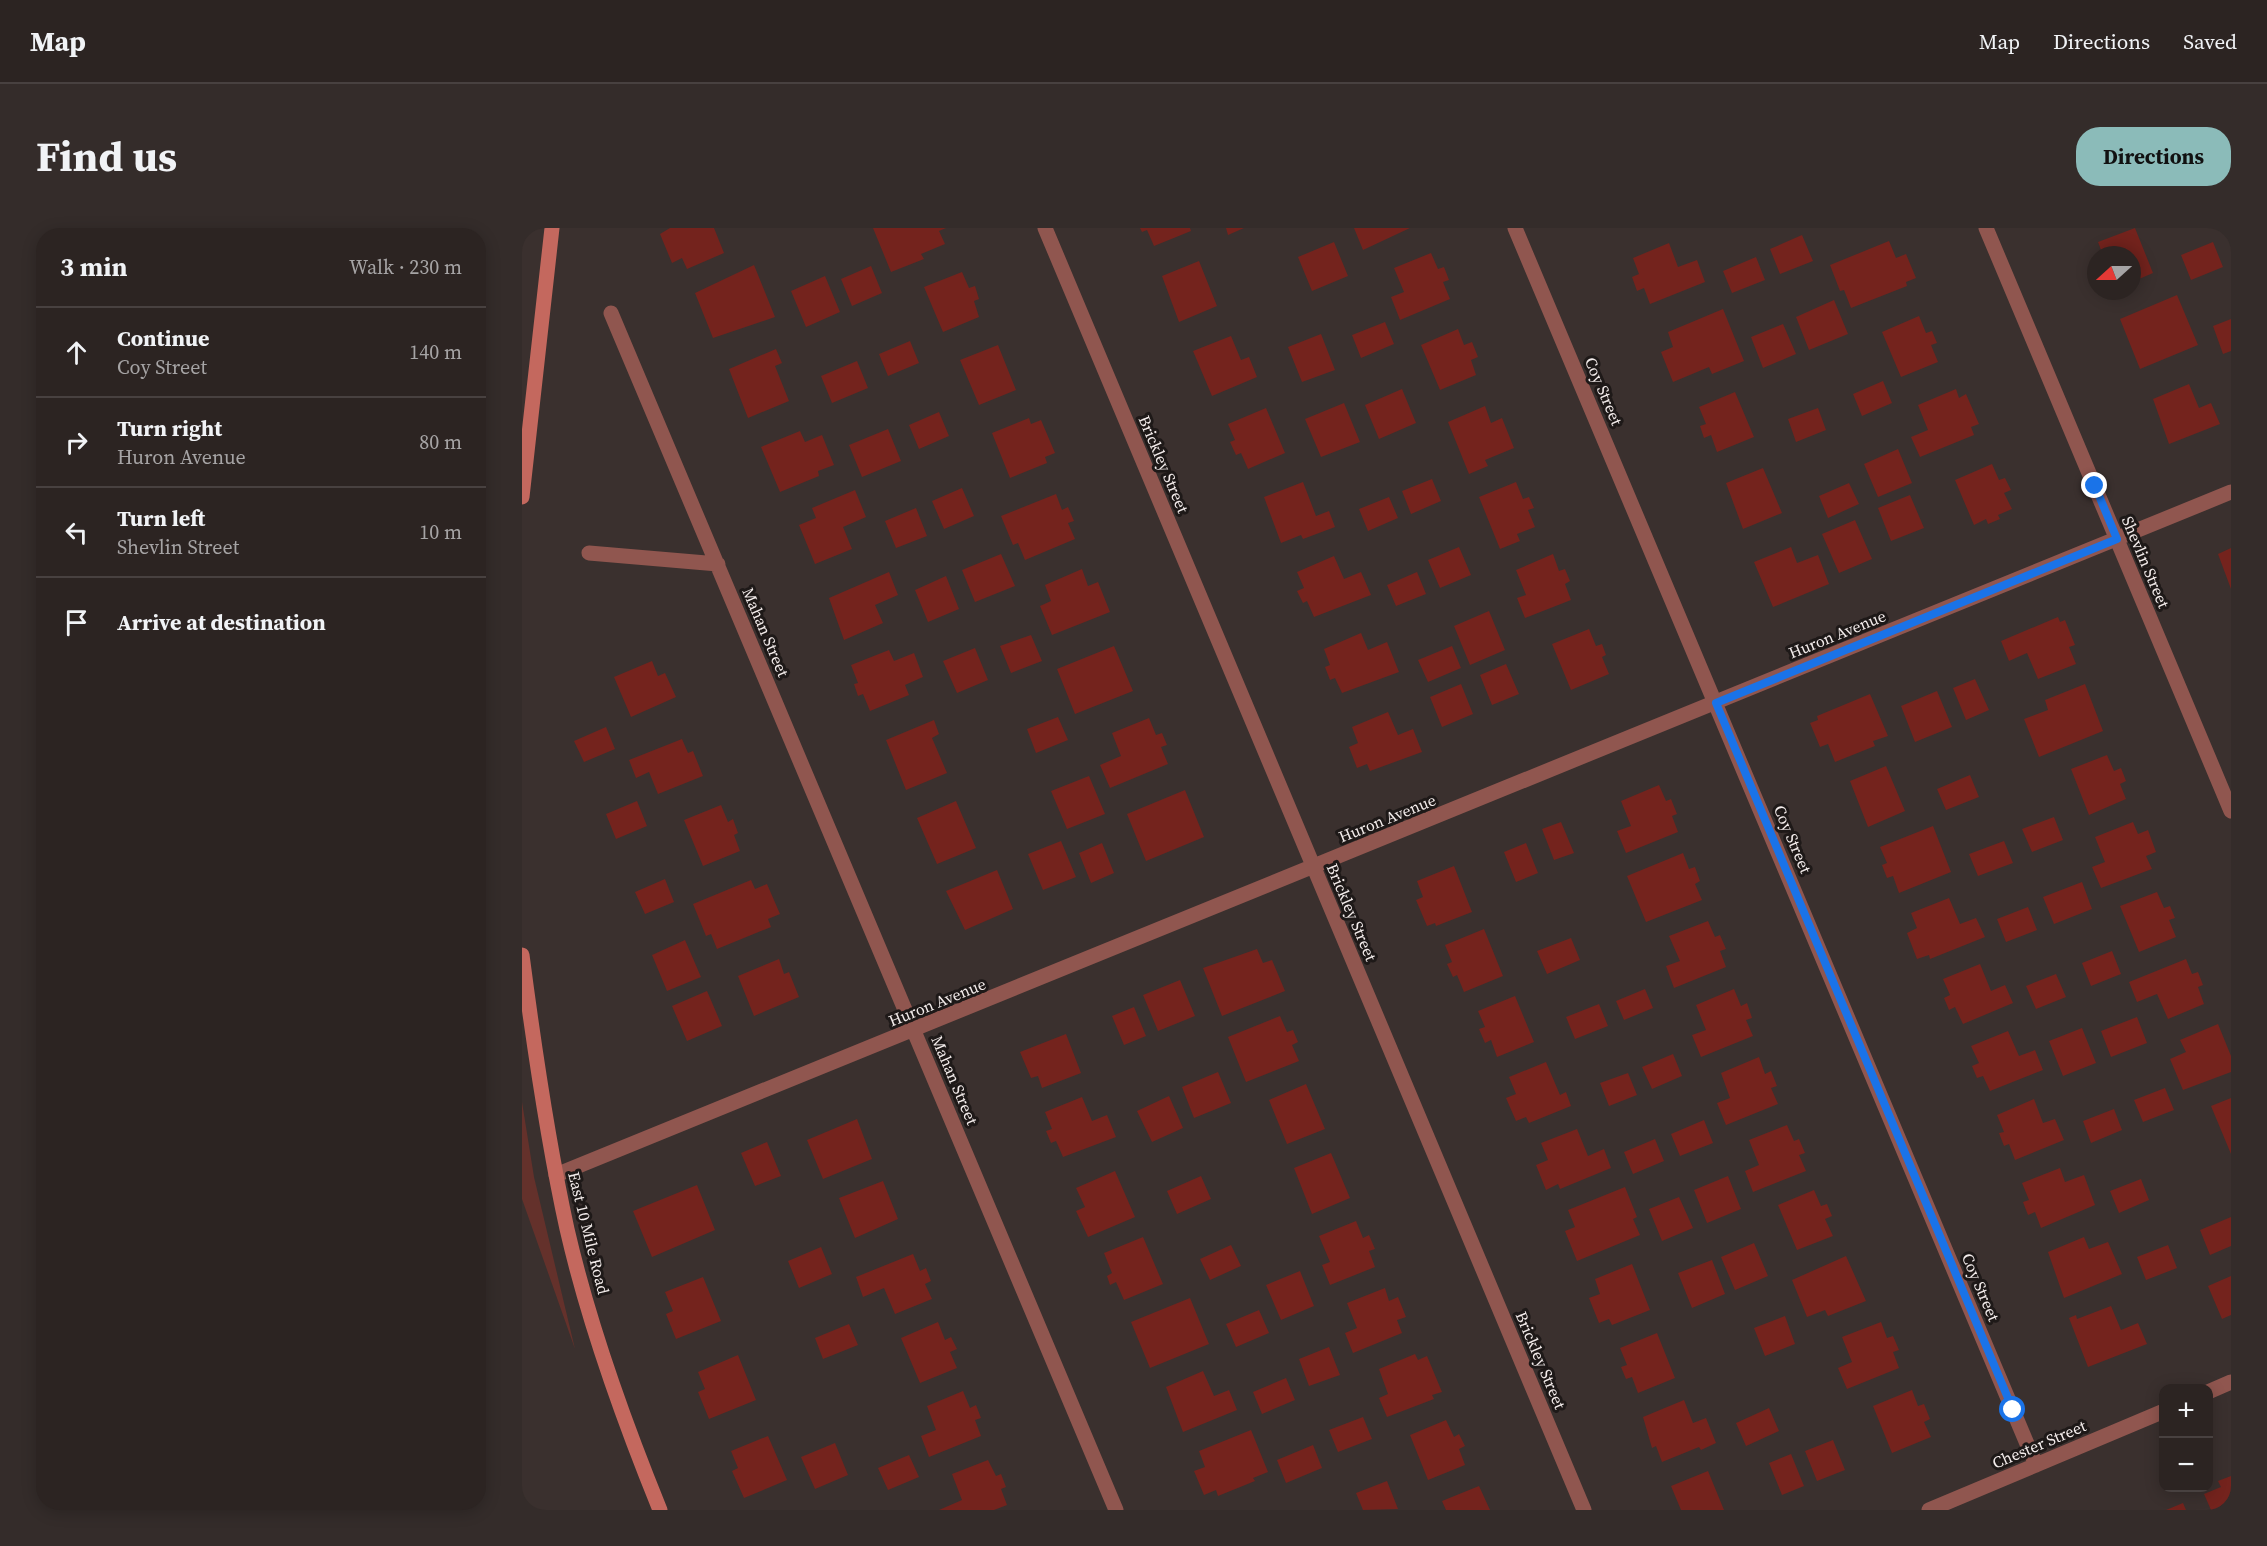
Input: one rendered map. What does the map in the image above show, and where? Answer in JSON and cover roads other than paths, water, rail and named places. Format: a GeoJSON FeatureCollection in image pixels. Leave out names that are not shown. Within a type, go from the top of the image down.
{"type":"FeatureCollection","features":[{"type":"Feature","properties":{"kind":"main road"},"geometry":{"type":"LineString","coordinates":[[522,497],[552,228]]}},
{"type":"Feature","properties":{"kind":"main road","name":"East 10 Mile Road"},"geometry":{"type":"LineString","coordinates":[[522,955],[544,1112],[573,1252],[607,1368],[660,1510]]}},
{"type":"Feature","properties":{"kind":"street","name":"Brickley Street"},"geometry":{"type":"LineString","coordinates":[[1045,228],[1584,1510]]}},
{"type":"Feature","properties":{"kind":"street","name":"Coy Street"},"geometry":{"type":"LineString","coordinates":[[1515,228],[2036,1465]]}},
{"type":"Feature","properties":{"kind":"street","name":"Shevlin Street"},"geometry":{"type":"LineString","coordinates":[[1986,228],[2231,811]]}},
{"type":"Feature","properties":{"kind":"street","name":"Mahan Street"},"geometry":{"type":"LineString","coordinates":[[611,313],[1116,1510]]}},
{"type":"Feature","properties":{"kind":"street","name":"Huron Avenue"},"geometry":{"type":"LineString","coordinates":[[556,1175],[914,1031],[2231,492]]}},
{"type":"Feature","properties":{"kind":"street"},"geometry":{"type":"LineString","coordinates":[[589,553],[718,564]]}},
{"type":"Feature","properties":{"kind":"street"},"geometry":{"type":"LineString","coordinates":[[2213,1390],[2231,1382]]}},
{"type":"Feature","properties":{"kind":"street","name":"Chester Street"},"geometry":{"type":"LineString","coordinates":[[1929,1510],[2159,1413]]}}]}
